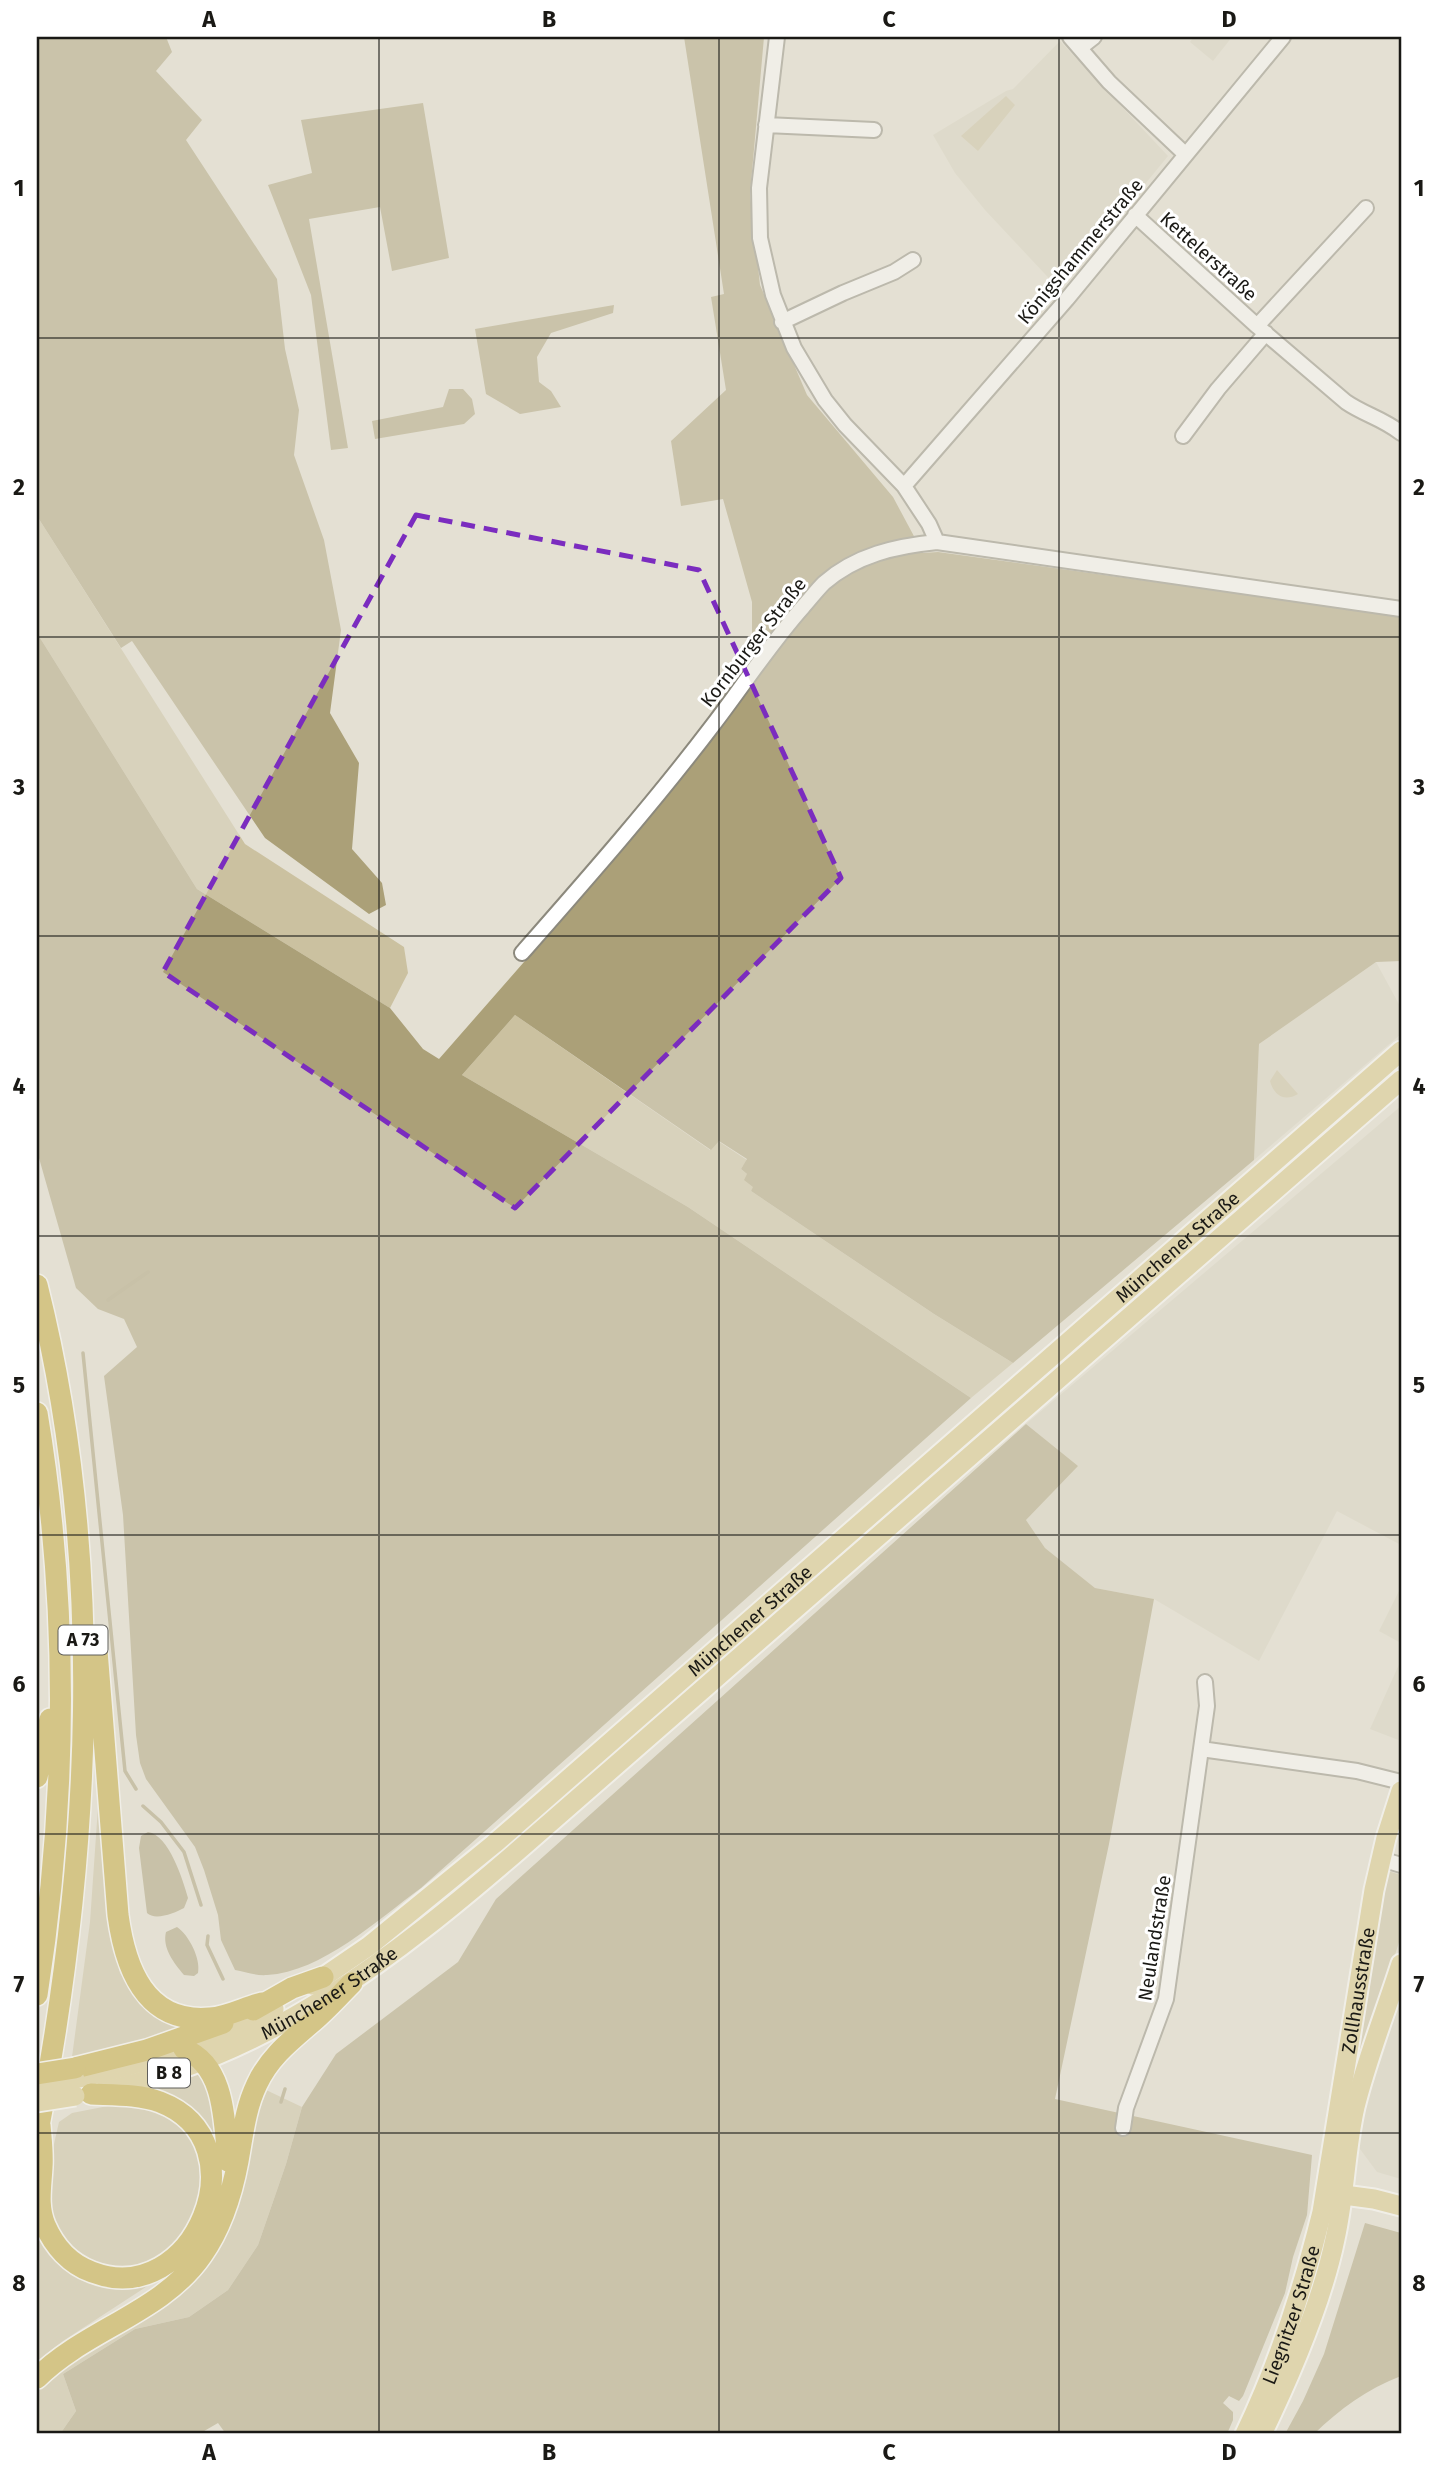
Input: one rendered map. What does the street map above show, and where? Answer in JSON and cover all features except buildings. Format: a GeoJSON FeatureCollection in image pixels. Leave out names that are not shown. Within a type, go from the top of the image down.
{"type":"FeatureCollection","features":[{"type":"Feature","properties":{"kind":"highway","name":"A 73"},"geometry":{"type":"LineString","coordinates":[[37,1285],[68,1455],[76,1534],[84,1679],[79,1842],[64,1977],[38,2120]]}},
{"type":"Feature","properties":{"kind":"highway","name":"A 73"},"geometry":{"type":"LineString","coordinates":[[37,1413],[52,1531],[60,1675],[55,1839],[37,1995]]}},
{"type":"Feature","properties":{"kind":"highway"},"geometry":{"type":"LineString","coordinates":[[76,1534],[95,1619],[118,1915],[125,1956],[138,1984],[162,2007],[193,2018],[212,2018],[234,2027]]}},
{"type":"Feature","properties":{"kind":"highway"},"geometry":{"type":"LineString","coordinates":[[37,1777],[60,1675]]}},
{"type":"Feature","properties":{"kind":"highway"},"geometry":{"type":"LineString","coordinates":[[37,2378],[73,2348],[154,2301],[183,2277],[209,2245],[231,2187],[245,2117],[258,2081],[272,2023],[292,1988],[323,1977]]}},
{"type":"Feature","properties":{"kind":"highway"},"geometry":{"type":"LineString","coordinates":[[79,2084],[146,2050],[234,2027],[252,2011],[272,2023],[310,2024],[352,1983]]}},
{"type":"Feature","properties":{"kind":"highway"},"geometry":{"type":"LineString","coordinates":[[184,2049],[195,2053],[203,2061],[213,2078],[224,2114],[231,2187]]}},
{"type":"Feature","properties":{"kind":"highway"},"geometry":{"type":"LineString","coordinates":[[37,2074],[151,2099],[170,2106],[196,2130],[209,2155],[211,2186],[200,2226],[180,2253],[156,2270],[134,2277],[100,2275],[71,2260],[55,2244],[44,2223],[40,2205],[43,2165],[38,2120]]}},
{"type":"Feature","properties":{"kind":"main road","name":"Münchener Straße"},"geometry":{"type":"LineString","coordinates":[[323,1977],[389,1930],[494,1844],[1401,1051]]}},
{"type":"Feature","properties":{"kind":"main road","name":"Münchener Straße"},"geometry":{"type":"LineString","coordinates":[[352,1983],[409,1942],[511,1857],[1401,1080]]}},
{"type":"Feature","properties":{"kind":"main road","name":"Zollhausstraße"},"geometry":{"type":"LineString","coordinates":[[1334,2194],[1347,2108],[1353,2011],[1381,1859],[1401,1791]]}},
{"type":"Feature","properties":{"kind":"main road","name":"Zollhausstraße"},"geometry":{"type":"LineString","coordinates":[[1347,2108],[1401,1964]]}},
{"type":"Feature","properties":{"kind":"main road","name":"Münchener Straße"},"geometry":{"type":"LineString","coordinates":[[38,2120],[79,2084],[184,2049],[234,2027]]}},
{"type":"Feature","properties":{"kind":"main road","name":"Münchener Straße"},"geometry":{"type":"LineString","coordinates":[[37,2084],[79,2084],[153,2078],[203,2061],[234,2027]]}},
{"type":"Feature","properties":{"kind":"main road"},"geometry":{"type":"LineString","coordinates":[[1334,2194],[1401,2206]]}},
{"type":"Feature","properties":{"kind":"main road","name":"Liegnitzer Straße"},"geometry":{"type":"LineString","coordinates":[[1245,2434],[1292,2321],[1315,2240],[1334,2194]]}},
{"type":"Feature","properties":{"kind":"main road","name":"Liegnitzer Straße"},"geometry":{"type":"LineString","coordinates":[[1262,2434],[1298,2351],[1327,2270],[1338,2226],[1334,2194]]}},
{"type":"Feature","properties":{"kind":"street"},"geometry":{"type":"LineString","coordinates":[[777,37],[759,188],[760,238],[773,295],[782,322],[804,368],[825,400],[845,425],[904,486],[929,524],[937,542]]}},
{"type":"Feature","properties":{"kind":"street"},"geometry":{"type":"LineString","coordinates":[[1070,37],[1109,82],[1185,154]]}},
{"type":"Feature","properties":{"kind":"street"},"geometry":{"type":"LineString","coordinates":[[1080,48],[1094,37]]}},
{"type":"Feature","properties":{"kind":"street","name":"Königshammerstraße"},"geometry":{"type":"LineString","coordinates":[[904,486],[1067,299],[1283,37]]}},
{"type":"Feature","properties":{"kind":"street"},"geometry":{"type":"LineString","coordinates":[[766,125],[874,130]]}},
{"type":"Feature","properties":{"kind":"street","name":"Kettelerstraße"},"geometry":{"type":"LineString","coordinates":[[1183,436],[1261,329],[1366,208]]}},
{"type":"Feature","properties":{"kind":"street","name":"Kettelerstraße"},"geometry":{"type":"LineString","coordinates":[[1135,215],[1346,402],[1357,410],[1389,422],[1401,433]]}},
{"type":"Feature","properties":{"kind":"street"},"geometry":{"type":"LineString","coordinates":[[782,322],[894,272],[913,260]]}},
{"type":"Feature","properties":{"kind":"street","name":"Kornburger Straße"},"geometry":{"type":"LineString","coordinates":[[522,953],[659,794],[715,723],[765,652],[823,584],[875,554],[901,546],[937,542],[1401,609]]}},
{"type":"Feature","properties":{"kind":"street","name":"Neulandstraße"},"geometry":{"type":"LineString","coordinates":[[1123,2128],[1126,2108],[1166,1999],[1207,1706],[1205,1682]]}},
{"type":"Feature","properties":{"kind":"street"},"geometry":{"type":"LineString","coordinates":[[1201,1749],[1357,1772],[1401,1782]]}},
{"type":"Feature","properties":{"kind":"street"},"geometry":{"type":"LineString","coordinates":[[1381,1859],[1401,1865]]}},
{"type":"Feature","properties":{"kind":"highlighted area"},"geometry":{"type":"Polygon","coordinates":[[[416,515],[699,570],[841,878],[515,1208],[163,972],[416,515]]]}},
{"type":"Feature","properties":{"kind":"shaded area"},"geometry":{"type":"Polygon","coordinates":[[[37,37],[166,37],[172,52],[156,71],[202,120],[186,140],[277,279],[285,349],[299,410],[294,455],[324,540],[341,630],[330,713],[359,763],[352,849],[382,883],[386,905],[369,914],[265,838],[132,641],[121,648],[37,516],[37,37]]]}},
{"type":"Feature","properties":{"kind":"shaded area"},"geometry":{"type":"Polygon","coordinates":[[[684,37],[764,37],[750,194],[760,285],[807,395],[893,497],[923,553],[938,552],[1401,616],[1401,961],[1376,962],[1259,1044],[1254,1160],[1013,1363],[934,1314],[751,1191],[753,1187],[744,1180],[747,1174],[741,1169],[747,1159],[719,1141],[711,1150],[515,1015],[462,1075],[688,1207],[971,1398],[421,1888],[348,1942],[308,1965],[267,1975],[247,1973],[235,1970],[221,1940],[218,1915],[195,1847],[146,1779],[140,1763],[123,1515],[104,1376],[137,1347],[124,1319],[98,1309],[76,1288],[37,1151],[37,633],[197,889],[390,1008],[423,1049],[439,1059],[531,954],[752,681],[752,602],[723,499],[681,506],[671,441],[726,390],[711,297],[724,294],[684,37]]]}},
{"type":"Feature","properties":{"kind":"shaded area"},"geometry":{"type":"Polygon","coordinates":[[[1194,37],[1232,37],[1213,61],[1190,42],[1194,37]]]}},
{"type":"Feature","properties":{"kind":"shaded area"},"geometry":{"type":"Polygon","coordinates":[[[1060,41],[1168,156],[1059,289],[985,210],[955,173],[933,135],[1013,89],[1060,41]]]}},
{"type":"Feature","properties":{"kind":"shaded area"},"geometry":{"type":"Polygon","coordinates":[[[1006,96],[1015,105],[978,151],[961,136],[1006,96]]]}},
{"type":"Feature","properties":{"kind":"shaded area"},"geometry":{"type":"Polygon","coordinates":[[[423,103],[449,258],[392,271],[380,207],[309,219],[348,448],[331,450],[311,295],[268,185],[312,173],[301,120],[423,103]]]}},
{"type":"Feature","properties":{"kind":"shaded area"},"geometry":{"type":"Polygon","coordinates":[[[614,305],[613,313],[551,333],[537,357],[539,382],[551,391],[561,407],[520,414],[486,394],[475,329],[614,305]]]}},
{"type":"Feature","properties":{"kind":"shaded area"},"geometry":{"type":"Polygon","coordinates":[[[449,389],[463,389],[472,399],[475,414],[464,424],[375,439],[372,421],[443,407],[449,389]]]}},
{"type":"Feature","properties":{"kind":"shaded area"},"geometry":{"type":"Polygon","coordinates":[[[37,516],[245,844],[404,947],[408,973],[390,1008],[197,889],[37,633],[37,516]]]}},
{"type":"Feature","properties":{"kind":"shaded area"},"geometry":{"type":"Polygon","coordinates":[[[1376,962],[1401,1008],[1401,1034],[1254,1160],[1259,1044],[1376,962]]]}},
{"type":"Feature","properties":{"kind":"shaded area"},"geometry":{"type":"Polygon","coordinates":[[[515,1015],[710,1150],[718,1141],[747,1160],[741,1169],[754,1187],[751,1191],[934,1314],[1013,1363],[971,1398],[688,1207],[462,1075],[515,1015]]]}},
{"type":"Feature","properties":{"kind":"shaded area"},"geometry":{"type":"Polygon","coordinates":[[[1277,1070],[1298,1094],[1284,1097],[1277,1094],[1270,1081],[1277,1070]]]}},
{"type":"Feature","properties":{"kind":"shaded area"},"geometry":{"type":"Polygon","coordinates":[[[1401,1106],[1401,1545],[1337,1511],[1259,1661],[1154,1599],[1095,1588],[1045,1548],[1026,1520],[1077,1466],[1026,1424],[1401,1106]]]}},
{"type":"Feature","properties":{"kind":"shaded area"},"geometry":{"type":"Polygon","coordinates":[[[1026,1424],[1078,1466],[1026,1520],[1045,1548],[1095,1588],[1154,1599],[1109,1844],[1055,2099],[1312,2155],[1307,2215],[1285,2293],[1243,2396],[1239,2401],[1229,2396],[1223,2403],[1233,2412],[1233,2420],[1227,2434],[226,2434],[218,2423],[199,2434],[60,2434],[76,2411],[63,2374],[135,2329],[189,2317],[228,2290],[258,2245],[302,2107],[336,2054],[458,1962],[496,1899],[1026,1424]]]}},
{"type":"Feature","properties":{"kind":"shaded area"},"geometry":{"type":"Polygon","coordinates":[[[1401,1587],[1401,1643],[1379,1631],[1401,1587]]]}},
{"type":"Feature","properties":{"kind":"shaded area"},"geometry":{"type":"Polygon","coordinates":[[[1401,1660],[1401,1741],[1370,1729],[1401,1660]]]}},
{"type":"Feature","properties":{"kind":"shaded area"},"geometry":{"type":"Polygon","coordinates":[[[98,1807],[110,1928],[120,1973],[136,1996],[183,2023],[180,2031],[76,2058],[72,2057],[90,1922],[98,1807]]]}},
{"type":"Feature","properties":{"kind":"shaded area"},"geometry":{"type":"Polygon","coordinates":[[[148,1832],[156,1835],[169,1849],[179,1870],[188,1898],[184,1908],[176,1912],[155,1916],[147,1913],[139,1848],[141,1836],[148,1832]]]}},
{"type":"Feature","properties":{"kind":"shaded area"},"geometry":{"type":"Polygon","coordinates":[[[1385,1870],[1401,1875],[1401,1936],[1349,2099],[1385,1870]]]}},
{"type":"Feature","properties":{"kind":"shaded area"},"geometry":{"type":"Polygon","coordinates":[[[177,1927],[186,1936],[196,1954],[198,1973],[194,1976],[184,1975],[167,1949],[166,1932],[177,1927]]]}},
{"type":"Feature","properties":{"kind":"shaded area"},"geometry":{"type":"Polygon","coordinates":[[[1401,1991],[1401,2179],[1377,2172],[1357,2145],[1366,2104],[1401,1991]]]}},
{"type":"Feature","properties":{"kind":"shaded area"},"geometry":{"type":"Polygon","coordinates":[[[196,2072],[202,2073],[209,2093],[220,2158],[149,2089],[149,2086],[196,2072]]]}},
{"type":"Feature","properties":{"kind":"shaded area"},"geometry":{"type":"Polygon","coordinates":[[[264,2089],[302,2107],[258,2245],[228,2290],[189,2317],[135,2329],[63,2374],[76,2411],[60,2434],[37,2434],[37,2386],[186,2286],[247,2142],[264,2089]]]}},
{"type":"Feature","properties":{"kind":"shaded area"},"geometry":{"type":"Polygon","coordinates":[[[118,2104],[151,2109],[180,2125],[199,2156],[202,2178],[196,2207],[183,2234],[173,2246],[150,2262],[117,2268],[86,2258],[62,2237],[49,2206],[48,2185],[59,2122],[72,2113],[118,2104]]]}},
{"type":"Feature","properties":{"kind":"shaded area"},"geometry":{"type":"Polygon","coordinates":[[[1365,2223],[1401,2233],[1401,2376],[1354,2400],[1314,2434],[1285,2434],[1324,2354],[1365,2223]]]}},
{"type":"Feature","properties":{"kind":"shaded area"},"geometry":{"type":"Polygon","coordinates":[[[37,2225],[66,2268],[172,2270],[37,2361],[37,2225]]]}},
{"type":"Feature","properties":{"kind":"waterway"},"geometry":{"type":"LineString","coordinates":[[108,1300],[148,1272]]}},
{"type":"Feature","properties":{"kind":"waterway"},"geometry":{"type":"LineString","coordinates":[[83,1353],[125,1771],[136,1789]]}},
{"type":"Feature","properties":{"kind":"waterway"},"geometry":{"type":"LineString","coordinates":[[143,1806],[161,1822],[184,1852],[201,1905]]}},
{"type":"Feature","properties":{"kind":"waterway"},"geometry":{"type":"LineString","coordinates":[[208,1936],[207,1945],[223,1979]]}},
{"type":"Feature","properties":{"kind":"waterway"},"geometry":{"type":"LineString","coordinates":[[281,2102],[285,2089]]}}]}
